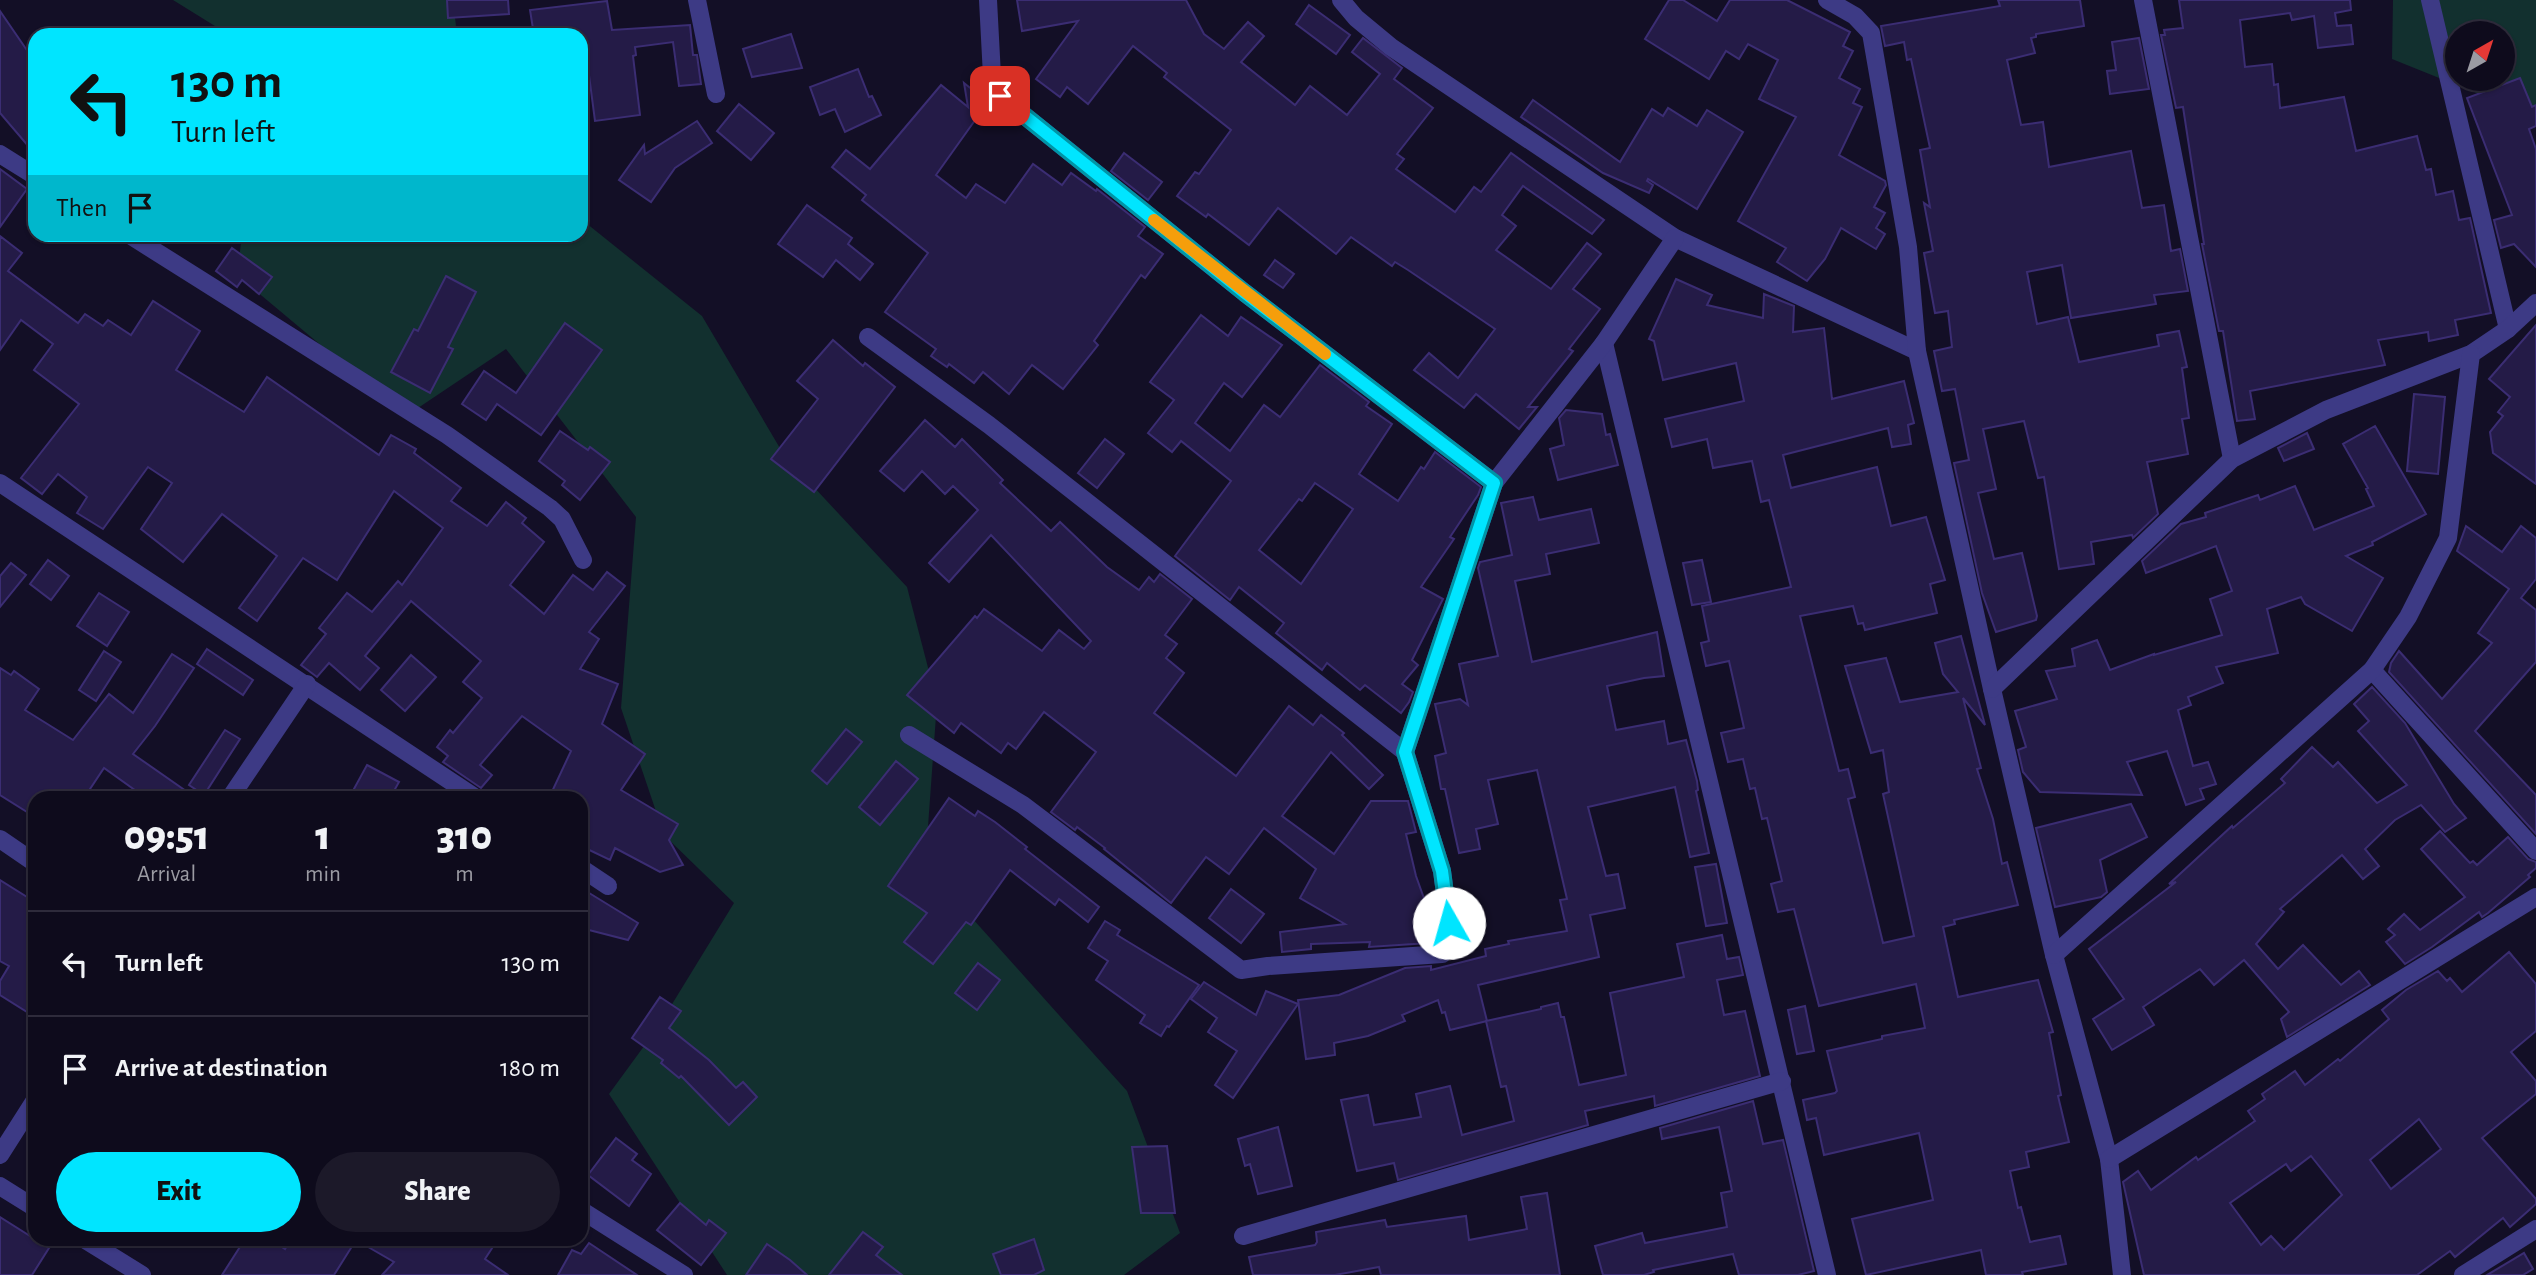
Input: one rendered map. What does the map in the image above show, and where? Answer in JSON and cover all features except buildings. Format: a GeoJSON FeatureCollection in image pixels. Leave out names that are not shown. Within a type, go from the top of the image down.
{"type":"FeatureCollection","features":[{"type":"Feature","properties":{"kind":"street"},"geometry":{"type":"LineString","coordinates":[[697,0],[716,94]]}},
{"type":"Feature","properties":{"kind":"street"},"geometry":{"type":"LineString","coordinates":[[988,0],[992,76],[1000,96],[1245,293],[1494,483]]}},
{"type":"Feature","properties":{"kind":"street"},"geometry":{"type":"LineString","coordinates":[[1341,0],[1356,18],[1391,47],[1675,238],[1917,351]]}},
{"type":"Feature","properties":{"kind":"street"},"geometry":{"type":"LineString","coordinates":[[1828,0],[1855,16],[1871,33],[1908,247],[1917,351],[2053,955],[2109,1158],[2122,1275]]}},
{"type":"Feature","properties":{"kind":"street"},"geometry":{"type":"LineString","coordinates":[[2143,0],[2232,459]]}},
{"type":"Feature","properties":{"kind":"street"},"geometry":{"type":"LineString","coordinates":[[2430,0],[2508,329]]}},
{"type":"Feature","properties":{"kind":"street"},"geometry":{"type":"LineString","coordinates":[[0,154],[28,172]]}},
{"type":"Feature","properties":{"kind":"street"},"geometry":{"type":"LineString","coordinates":[[1405,752],[1494,483],[1604,343],[1675,238]]}},
{"type":"Feature","properties":{"kind":"street"},"geometry":{"type":"LineString","coordinates":[[141,242],[447,435],[550,508],[562,519],[583,560]]}},
{"type":"Feature","properties":{"kind":"street"},"geometry":{"type":"LineString","coordinates":[[1992,689],[2232,459],[2326,410],[2471,354],[2508,329],[2536,303]]}},
{"type":"Feature","properties":{"kind":"street"},"geometry":{"type":"LineString","coordinates":[[868,337],[989,425],[1405,752],[1442,871],[1449,923],[1442,954],[1241,970],[1023,805],[909,735]]}},
{"type":"Feature","properties":{"kind":"street"},"geometry":{"type":"LineString","coordinates":[[1604,343],[1827,1275]]}},
{"type":"Feature","properties":{"kind":"street"},"geometry":{"type":"LineString","coordinates":[[2053,955],[2372,670],[2408,617],[2448,538],[2471,354]]}},
{"type":"Feature","properties":{"kind":"street"},"geometry":{"type":"LineString","coordinates":[[0,483],[466,791]]}},
{"type":"Feature","properties":{"kind":"street"},"geometry":{"type":"LineString","coordinates":[[2372,670],[2536,851]]}},
{"type":"Feature","properties":{"kind":"street"},"geometry":{"type":"LineString","coordinates":[[235,791],[307,684]]}},
{"type":"Feature","properties":{"kind":"street"},"geometry":{"type":"LineString","coordinates":[[0,839],[28,858]]}},
{"type":"Feature","properties":{"kind":"street"},"geometry":{"type":"LineString","coordinates":[[588,873],[608,886]]}},
{"type":"Feature","properties":{"kind":"street"},"geometry":{"type":"LineString","coordinates":[[2109,1158],[2536,897]]}},
{"type":"Feature","properties":{"kind":"street"},"geometry":{"type":"LineString","coordinates":[[1243,1236],[1782,1081]]}},
{"type":"Feature","properties":{"kind":"street"},"geometry":{"type":"LineString","coordinates":[[0,1155],[28,1111]]}},
{"type":"Feature","properties":{"kind":"street"},"geometry":{"type":"LineString","coordinates":[[0,1186],[28,1204]]}},
{"type":"Feature","properties":{"kind":"street"},"geometry":{"type":"LineString","coordinates":[[588,1214],[684,1275]]}},
{"type":"Feature","properties":{"kind":"street"},"geometry":{"type":"LineString","coordinates":[[2463,1275],[2536,1230]]}},
{"type":"Feature","properties":{"kind":"street"},"geometry":{"type":"LineString","coordinates":[[95,1246],[142,1275]]}},
{"type":"Feature","properties":{"kind":"green space"},"geometry":{"type":"Polygon","coordinates":[[[173,0],[453,0],[456,28],[218,28],[173,0]]]}},
{"type":"Feature","properties":{"kind":"green space"},"geometry":{"type":"Polygon","coordinates":[[[2393,0],[2536,0],[2536,117],[2471,91],[2515,91],[2515,21],[2445,21],[2445,80],[2392,59],[2393,0]]]}},
{"type":"Feature","properties":{"kind":"green space"},"geometry":{"type":"Polygon","coordinates":[[[588,225],[702,316],[784,455],[907,587],[937,702],[923,896],[972,918],[1127,1091],[1180,1233],[1124,1275],[727,1275],[609,1094],[658,1027],[734,903],[664,835],[621,708],[636,517],[506,349],[418,408],[323,347],[237,275],[241,242],[588,242],[588,225]]]}},
{"type":"Feature","properties":{"kind":"slow traffic"},"geometry":{"type":"LineString","coordinates":[[1154,220],[1325,354]]}},
{"type":"Feature","properties":{"kind":"route"},"geometry":{"type":"LineString","coordinates":[[1000,96],[1245,293],[1494,483],[1405,752],[1442,871],[1449,923]]}}]}
